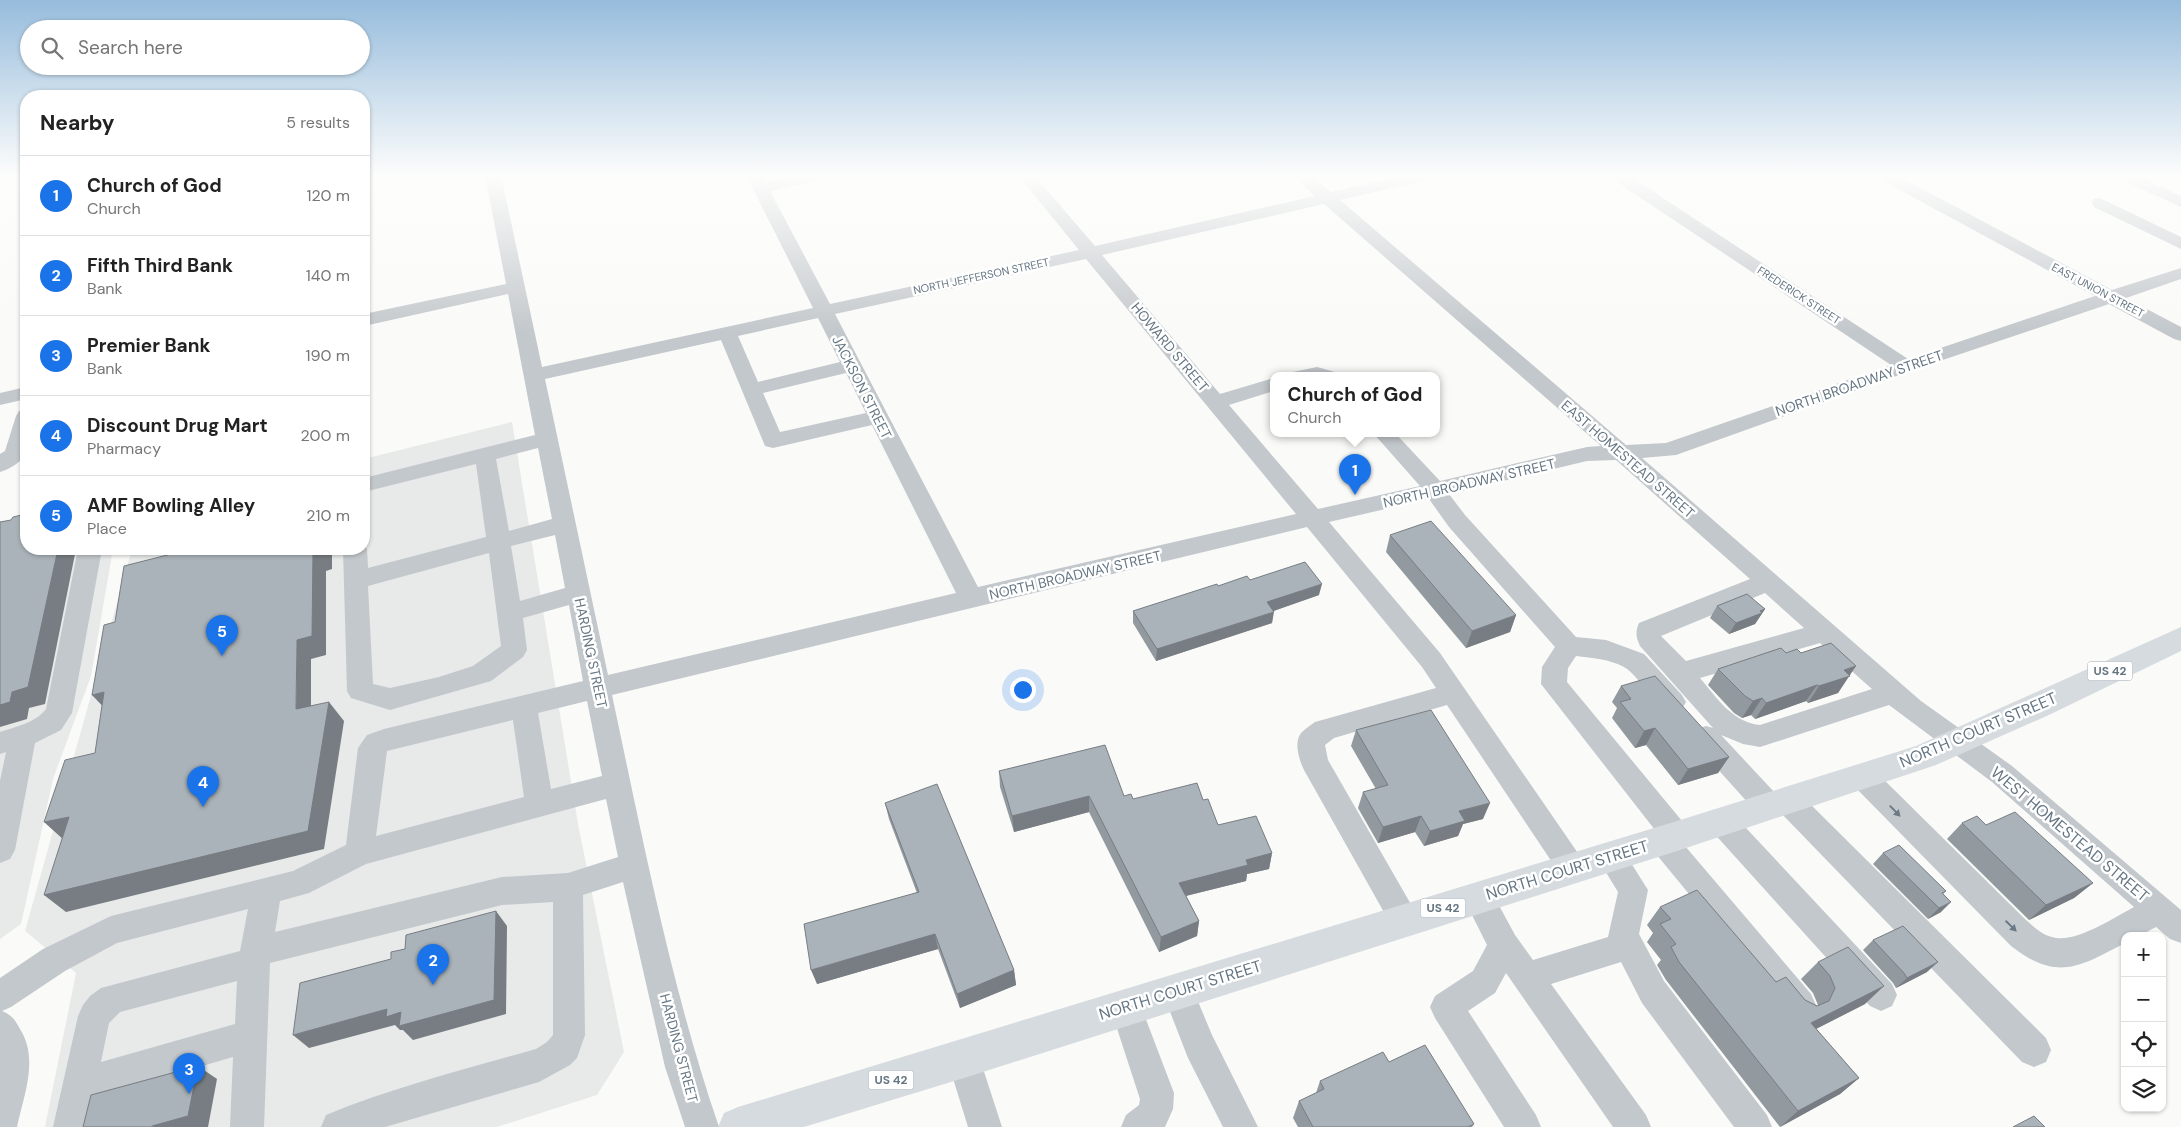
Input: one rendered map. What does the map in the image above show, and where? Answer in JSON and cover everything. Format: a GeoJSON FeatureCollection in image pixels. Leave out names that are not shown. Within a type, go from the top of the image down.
{"type":"FeatureCollection","features":[{"type":"Feature","properties":{"kind":"main road","name":"NORTH COURT STREET"},"geometry":{"type":"LineString","coordinates":[[738,1127],[964,1059],[1925,756],[2181,638]]}},
{"type":"Feature","properties":{"kind":"street","name":"HARDING STREET"},"geometry":{"type":"LineString","coordinates":[[504,228],[634,865],[682,1067],[702,1127]]}},
{"type":"Feature","properties":{"kind":"street","name":"JACKSON STREET"},"geometry":{"type":"LineString","coordinates":[[781,228],[850,366],[971,598]]}},
{"type":"Feature","properties":{"kind":"street","name":"HOWARD STREET"},"geometry":{"type":"LineString","coordinates":[[1071,228],[1431,660],[1572,868]]}},
{"type":"Feature","properties":{"kind":"street","name":"NORTH JEFFERSON STREET"},"geometry":{"type":"LineString","coordinates":[[534,375],[1202,228]]}},
{"type":"Feature","properties":{"kind":"street","name":"EAST HOMESTEAD STREET"},"geometry":{"type":"LineString","coordinates":[[1363,228],[1621,452],[1893,693],[1931,724],[1957,742]]}},
{"type":"Feature","properties":{"kind":"street","name":"FREDERICK STREET"},"geometry":{"type":"LineString","coordinates":[[1697,228],[1906,366]]}},
{"type":"Feature","properties":{"kind":"street","name":"EAST UNION STREET"},"geometry":{"type":"LineString","coordinates":[[1982,228],[2181,335]]}},
{"type":"Feature","properties":{"kind":"street"},"geometry":{"type":"LineString","coordinates":[[2149,228],[2181,244]]}},
{"type":"Feature","properties":{"kind":"street","name":"NORTH BROADWAY STREET"},"geometry":{"type":"LineString","coordinates":[[360,853],[372,748],[376,743],[971,598],[1313,520],[1587,454],[1668,450],[1906,366],[2181,273]]}},
{"type":"Feature","properties":{"kind":"street"},"geometry":{"type":"LineString","coordinates":[[370,319],[516,287]]}},
{"type":"Feature","properties":{"kind":"street"},"geometry":{"type":"LineString","coordinates":[[727,332],[773,441],[877,417]]}},
{"type":"Feature","properties":{"kind":"street"},"geometry":{"type":"LineString","coordinates":[[751,390],[850,366]]}},
{"type":"Feature","properties":{"kind":"street"},"geometry":{"type":"LineString","coordinates":[[1216,402],[1270,385]]}},
{"type":"Feature","properties":{"kind":"street"},"geometry":{"type":"LineString","coordinates":[[0,399],[20,394]]}},
{"type":"Feature","properties":{"kind":"street"},"geometry":{"type":"LineString","coordinates":[[0,464],[15,454],[20,437]]}},
{"type":"Feature","properties":{"kind":"street"},"geometry":{"type":"LineString","coordinates":[[1387,437],[1436,491],[1457,521],[1569,646],[1606,650],[1635,661],[1778,803],[2034,1050]]}},
{"type":"Feature","properties":{"kind":"street"},"geometry":{"type":"LineString","coordinates":[[370,483],[547,439]]}},
{"type":"Feature","properties":{"kind":"street"},"geometry":{"type":"LineString","coordinates":[[355,555],[360,691],[390,699],[482,674],[514,650],[485,454]]}},
{"type":"Feature","properties":{"kind":"street"},"geometry":{"type":"LineString","coordinates":[[356,580],[564,524]]}},
{"type":"Feature","properties":{"kind":"street"},"geometry":{"type":"LineString","coordinates":[[0,850],[12,740],[52,722],[59,712],[89,555]]}},
{"type":"Feature","properties":{"kind":"street"},"geometry":{"type":"LineString","coordinates":[[1767,582],[1648,630],[1649,639],[1733,729],[1749,735],[1760,736],[1893,693]]}},
{"type":"Feature","properties":{"kind":"street"},"geometry":{"type":"LineString","coordinates":[[510,614],[578,593]]}},
{"type":"Feature","properties":{"kind":"street"},"geometry":{"type":"LineString","coordinates":[[1681,673],[1824,632]]}},
{"type":"Feature","properties":{"kind":"street"},"geometry":{"type":"LineString","coordinates":[[1569,646],[1554,667],[1554,684],[1669,838],[1800,1005]]}},
{"type":"Feature","properties":{"kind":"street"},"geometry":{"type":"LineString","coordinates":[[1405,920],[1314,762],[1312,740],[1325,730],[1453,693]]}},
{"type":"Feature","properties":{"kind":"street"},"geometry":{"type":"LineString","coordinates":[[524,707],[540,806]]}},
{"type":"Feature","properties":{"kind":"street","name":"WEST HOMESTEAD STREET"},"geometry":{"type":"LineString","coordinates":[[1957,742],[2002,774],[2170,920]]}},
{"type":"Feature","properties":{"kind":"street"},"geometry":{"type":"LineString","coordinates":[[1862,776],[1895,812],[2015,930],[2030,943],[2047,952],[2067,954],[2079,951],[2170,920]]}},
{"type":"Feature","properties":{"kind":"street"},"geometry":{"type":"LineString","coordinates":[[0,996],[54,960],[111,930],[298,883],[360,853],[617,784]]}},
{"type":"Feature","properties":{"kind":"street"},"geometry":{"type":"LineString","coordinates":[[1721,821],[1881,995]]}},
{"type":"Feature","properties":{"kind":"street"},"geometry":{"type":"LineString","coordinates":[[1611,856],[1633,890],[1624,935],[1653,992],[1755,1127]]}},
{"type":"Feature","properties":{"kind":"street"},"geometry":{"type":"LineString","coordinates":[[70,1127],[94,1016],[112,999],[255,957],[502,891],[568,887],[634,865]]}},
{"type":"Feature","properties":{"kind":"street"},"geometry":{"type":"LineString","coordinates":[[338,1127],[398,1105],[539,1065],[560,1054],[567,1044],[569,1035],[568,887]]}},
{"type":"Feature","properties":{"kind":"street"},"geometry":{"type":"LineString","coordinates":[[247,1127],[255,957],[267,891]]}},
{"type":"Feature","properties":{"kind":"street"},"geometry":{"type":"LineString","coordinates":[[1478,897],[1504,945],[1634,1127]]}},
{"type":"Feature","properties":{"kind":"street"},"geometry":{"type":"LineString","coordinates":[[1504,945],[1484,982],[1446,1007],[1524,1127]]}},
{"type":"Feature","properties":{"kind":"street"},"geometry":{"type":"LineString","coordinates":[[1527,977],[1629,945]]}},
{"type":"Feature","properties":{"kind":"street"},"geometry":{"type":"LineString","coordinates":[[1178,991],[1200,1046],[1241,1127]]}},
{"type":"Feature","properties":{"kind":"street"},"geometry":{"type":"LineString","coordinates":[[1126,1007],[1157,1092],[1158,1101],[1157,1108],[1151,1119],[1138,1127]]}},
{"type":"Feature","properties":{"kind":"street"},"geometry":{"type":"LineString","coordinates":[[0,1026],[13,1048],[14,1060],[0,1127]]}},
{"type":"Feature","properties":{"kind":"street"},"geometry":{"type":"LineString","coordinates":[[79,1084],[251,1036]]}},
{"type":"Feature","properties":{"kind":"street"},"geometry":{"type":"LineString","coordinates":[[964,1059],[985,1127]]}},
{"type":"Feature","properties":{"kind":"shaded area"},"geometry":{"type":"Polygon","coordinates":[[[512,422],[578,824],[624,1052],[597,1095],[497,1127],[45,1127],[76,973],[25,931],[130,555],[370,555],[370,458],[512,422]]]}},
{"type":"Feature","properties":{"kind":"shaded area"},"geometry":{"type":"Polygon","coordinates":[[[0,524],[20,543],[20,555],[112,555],[91,676],[53,779],[21,924],[0,939],[0,524]]]}},
{"type":"Feature","properties":{"kind":"building"},"geometry":{"type":"Polygon","coordinates":[[[20,515],[20,555],[57,555],[28,687],[12,692],[10,702],[0,705],[0,522],[11,520],[13,517],[20,515]]]}},
{"type":"Feature","properties":{"kind":"building"},"geometry":{"type":"Polygon","coordinates":[[[1431,521],[1516,615],[1472,631],[1390,535],[1431,521]]]}},
{"type":"Feature","properties":{"kind":"building"},"geometry":{"type":"Polygon","coordinates":[[[167,555],[313,555],[312,636],[297,640],[296,709],[329,702],[308,831],[44,895],[69,817],[44,822],[65,760],[95,753],[104,692],[92,695],[104,625],[115,622],[124,566],[167,555]]]}},
{"type":"Feature","properties":{"kind":"building"},"geometry":{"type":"Polygon","coordinates":[[[1305,562],[1322,584],[1267,602],[1274,612],[1157,649],[1133,611],[1217,584],[1218,586],[1247,576],[1250,580],[1305,562]]]}},
{"type":"Feature","properties":{"kind":"building"},"geometry":{"type":"Polygon","coordinates":[[[1747,594],[1765,609],[1760,611],[1762,613],[1736,623],[1717,606],[1747,594]]]}},
{"type":"Feature","properties":{"kind":"building"},"geometry":{"type":"Polygon","coordinates":[[[1831,643],[1856,666],[1844,670],[1850,676],[1817,685],[1766,703],[1762,698],[1753,701],[1745,696],[1718,669],[1781,648],[1786,653],[1797,649],[1801,653],[1831,643]]]}},
{"type":"Feature","properties":{"kind":"building"},"geometry":{"type":"Polygon","coordinates":[[[1655,676],[1729,757],[1688,769],[1655,728],[1644,731],[1620,702],[1631,699],[1621,686],[1655,676]]]}},
{"type":"Feature","properties":{"kind":"building"},"geometry":{"type":"Polygon","coordinates":[[[1431,710],[1490,803],[1459,811],[1465,821],[1430,831],[1421,816],[1383,827],[1363,792],[1388,785],[1356,730],[1431,710]]]}},
{"type":"Feature","properties":{"kind":"building"},"geometry":{"type":"Polygon","coordinates":[[[1105,745],[1124,796],[1131,794],[1133,799],[1197,783],[1203,800],[1208,799],[1218,825],[1256,816],[1272,853],[1246,860],[1248,865],[1179,883],[1199,921],[1161,937],[1089,796],[1012,816],[999,771],[1105,745]]]}},
{"type":"Feature","properties":{"kind":"building"},"geometry":{"type":"Polygon","coordinates":[[[937,784],[1014,970],[957,994],[935,934],[811,970],[804,924],[919,892],[885,803],[937,784]]]}},
{"type":"Feature","properties":{"kind":"building"},"geometry":{"type":"Polygon","coordinates":[[[2015,812],[2093,883],[2046,905],[1962,823],[1977,816],[1986,825],[2015,812]]]}},
{"type":"Feature","properties":{"kind":"building"},"geometry":{"type":"Polygon","coordinates":[[[1899,845],[1946,891],[1942,893],[1951,902],[1939,908],[1883,853],[1899,845]]]}},
{"type":"Feature","properties":{"kind":"building"},"geometry":{"type":"Polygon","coordinates":[[[1697,890],[1776,982],[1786,977],[1805,1000],[1817,1006],[1829,1001],[1835,988],[1830,976],[1818,962],[1848,947],[1884,986],[1811,1023],[1859,1078],[1798,1111],[1679,962],[1671,947],[1676,944],[1660,924],[1671,919],[1660,907],[1697,890]]]}},
{"type":"Feature","properties":{"kind":"building"},"geometry":{"type":"Polygon","coordinates":[[[496,911],[494,1000],[399,1026],[401,1012],[386,1017],[387,1009],[293,1035],[300,983],[391,959],[391,952],[405,949],[406,935],[496,911]]]}},
{"type":"Feature","properties":{"kind":"building"},"geometry":{"type":"Polygon","coordinates":[[[1903,926],[1938,962],[1907,978],[1873,940],[1903,926]]]}},
{"type":"Feature","properties":{"kind":"building"},"geometry":{"type":"Polygon","coordinates":[[[1425,1045],[1474,1124],[1468,1127],[1313,1127],[1299,1101],[1324,1089],[1320,1081],[1383,1052],[1389,1062],[1425,1045]]]}},
{"type":"Feature","properties":{"kind":"building"},"geometry":{"type":"Polygon","coordinates":[[[198,1066],[188,1116],[152,1127],[83,1127],[91,1095],[198,1066]]]}},
{"type":"Feature","properties":{"kind":"building"},"geometry":{"type":"Polygon","coordinates":[[[2034,1116],[2045,1127],[2013,1127],[2034,1116]]]}},
{"type":"Feature","properties":{"kind":"place","name":"Church of God"},"geometry":{"type":"Point","coordinates":[1355,495]}},
{"type":"Feature","properties":{"kind":"place","name":"AMF Bowling Alley"},"geometry":{"type":"Point","coordinates":[222,656]}},
{"type":"Feature","properties":{"kind":"place","name":"Discount Drug Mart"},"geometry":{"type":"Point","coordinates":[203,807]}},
{"type":"Feature","properties":{"kind":"place","name":"Fifth Third Bank"},"geometry":{"type":"Point","coordinates":[433,985]}},
{"type":"Feature","properties":{"kind":"place","name":"Premier Bank"},"geometry":{"type":"Point","coordinates":[189,1094]}}]}
